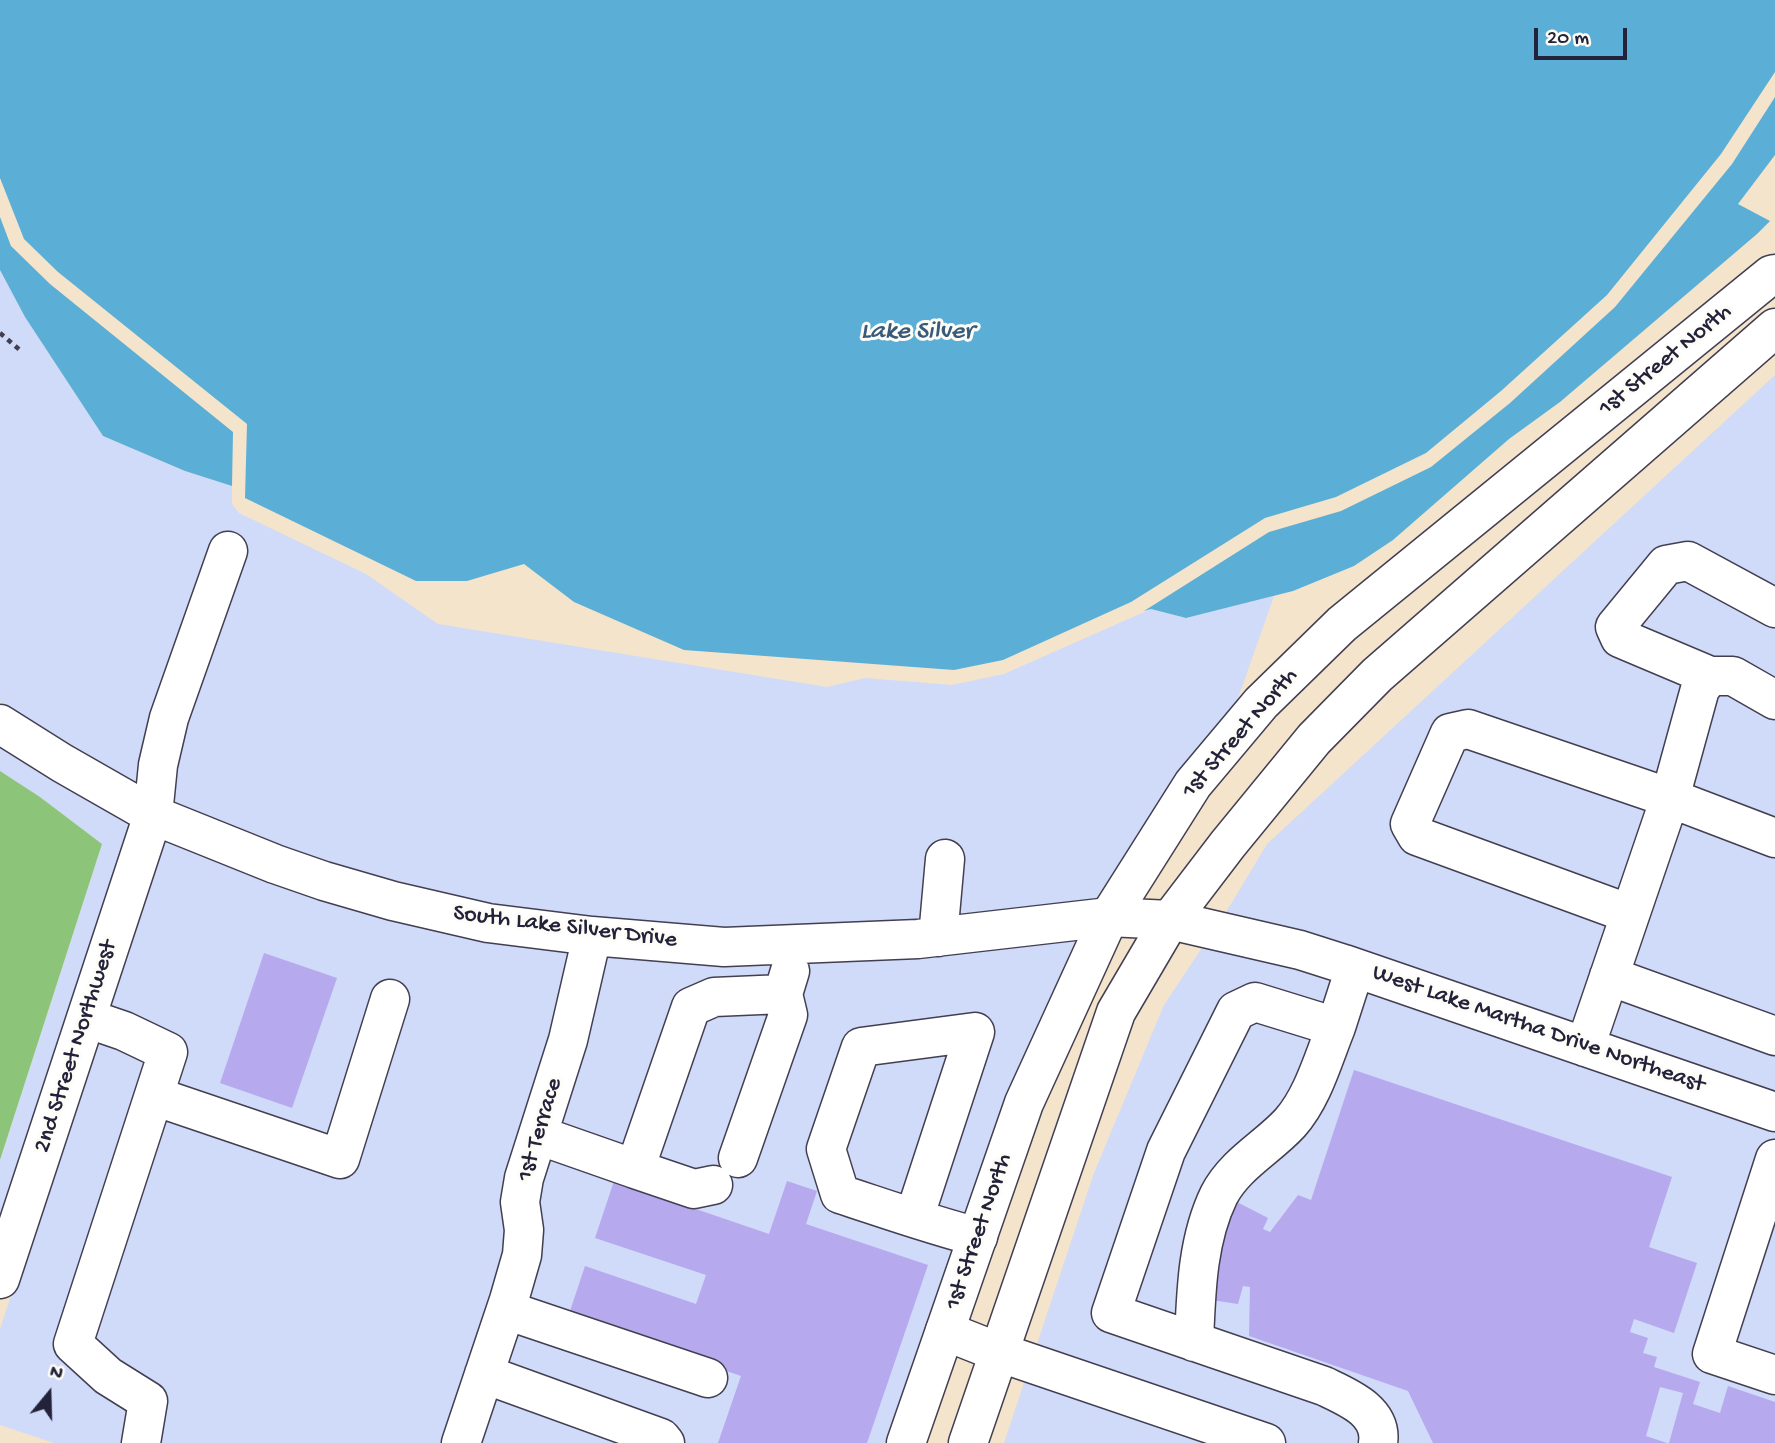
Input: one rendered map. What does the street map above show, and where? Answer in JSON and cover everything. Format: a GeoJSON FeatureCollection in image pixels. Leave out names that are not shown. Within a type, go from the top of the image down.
{"type":"FeatureCollection","features":[{"type":"Feature","properties":{"kind":"street","name":"1st Street North"},"geometry":{"type":"LineString","coordinates":[[906,1443],[1024,1103],[1109,917],[1193,784],[1261,703],[1342,624],[1775,274]]}},
{"type":"Feature","properties":{"kind":"street","name":"1st Street North"},"geometry":{"type":"LineString","coordinates":[[968,1443],[1116,1012],[1170,920],[1314,738],[1377,675],[1775,328]]}},
{"type":"Feature","properties":{"kind":"street","name":"2nd Street Northwest"},"geometry":{"type":"LineString","coordinates":[[0,1279],[153,815],[158,765],[169,718],[228,551]]}},
{"type":"Feature","properties":{"kind":"street"},"geometry":{"type":"LineString","coordinates":[[1775,608],[1688,561],[1665,565],[1615,627],[1620,638],[1710,676],[1732,676],[1775,701]]}},
{"type":"Feature","properties":{"kind":"street"},"geometry":{"type":"LineString","coordinates":[[1585,1047],[1670,798],[1700,689],[1710,676]]}},
{"type":"Feature","properties":{"kind":"street","name":"South Lake Silver Drive"},"geometry":{"type":"LineString","coordinates":[[0,724],[153,815],[275,864],[393,901],[488,923],[592,936],[724,947],[938,937],[1109,917],[1170,920]]}},
{"type":"Feature","properties":{"kind":"street"},"geometry":{"type":"LineString","coordinates":[[1630,914],[1417,836],[1410,824],[1450,733],[1468,729],[1670,798],[1775,838]]}},
{"type":"Feature","properties":{"kind":"street"},"geometry":{"type":"LineString","coordinates":[[938,937],[945,859]]}},
{"type":"Feature","properties":{"kind":"street","name":"West Lake Martha Drive Northeast"},"geometry":{"type":"LineString","coordinates":[[1170,920],[1300,950],[1775,1112]]}},
{"type":"Feature","properties":{"kind":"street","name":"1st Terrace"},"geometry":{"type":"LineString","coordinates":[[461,1443],[522,1255],[524,1230],[520,1202],[524,1178],[568,1040],[592,936]]}},
{"type":"Feature","properties":{"kind":"street"},"geometry":{"type":"LineString","coordinates":[[538,1135],[694,1189],[726,1171],[788,1015],[783,994],[798,945]]}},
{"type":"Feature","properties":{"kind":"street"},"geometry":{"type":"LineString","coordinates":[[1194,1342],[1196,1281],[1206,1234],[1219,1196],[1231,1176],[1292,1121],[1308,1097],[1356,968]]}},
{"type":"Feature","properties":{"kind":"street"},"geometry":{"type":"LineString","coordinates":[[1609,976],[1775,1036]]}},
{"type":"Feature","properties":{"kind":"street"},"geometry":{"type":"LineString","coordinates":[[635,1169],[691,1007],[714,997],[783,994]]}},
{"type":"Feature","properties":{"kind":"street"},"geometry":{"type":"LineString","coordinates":[[154,1096],[340,1159],[390,999]]}},
{"type":"Feature","properties":{"kind":"street"},"geometry":{"type":"LineString","coordinates":[[1336,1027],[1255,1002],[1236,1011],[1166,1151],[1111,1313],[1324,1386],[1357,1402],[1376,1423],[1378,1443]]}},
{"type":"Feature","properties":{"kind":"street"},"geometry":{"type":"LineString","coordinates":[[86,1018],[124,1031],[168,1052],[73,1344],[108,1376],[148,1401],[141,1443]]}},
{"type":"Feature","properties":{"kind":"street"},"geometry":{"type":"LineString","coordinates":[[914,1218],[975,1032],[861,1047],[826,1149],[840,1194],[914,1218],[978,1237]]}},
{"type":"Feature","properties":{"kind":"street"},"geometry":{"type":"LineString","coordinates":[[1775,1159],[1712,1354],[1775,1375]]}},
{"type":"Feature","properties":{"kind":"street"},"geometry":{"type":"LineString","coordinates":[[506,1310],[708,1378]]}},
{"type":"Feature","properties":{"kind":"street"},"geometry":{"type":"LineString","coordinates":[[945,1331],[998,1352],[1266,1443]]}},
{"type":"Feature","properties":{"kind":"street"},"geometry":{"type":"LineString","coordinates":[[484,1374],[661,1438],[665,1443]]}},
{"type":"Feature","properties":{"kind":"path"},"geometry":{"type":"LineString","coordinates":[[0,333],[21,351]]}},
{"type":"Feature","properties":{"kind":"shaded area"},"geometry":{"type":"Polygon","coordinates":[[[0,270],[25,317],[103,436],[185,471],[232,486],[232,504],[239,513],[366,574],[438,624],[827,687],[865,678],[952,685],[1004,674],[1151,609],[1186,618],[1274,596],[1236,704],[1102,898],[917,922],[725,929],[595,918],[491,905],[398,884],[281,847],[160,798],[0,702],[0,270]]]}},
{"type":"Feature","properties":{"kind":"shaded area"},"geometry":{"type":"Polygon","coordinates":[[[1775,375],[1775,1443],[1004,1443],[1094,1173],[1164,1005],[1267,844],[1775,375]]]}},
{"type":"Feature","properties":{"kind":"shaded area"},"geometry":{"type":"Polygon","coordinates":[[[0,746],[133,824],[0,1226],[0,1160],[102,844],[40,797],[0,771],[0,746]]]}},
{"type":"Feature","properties":{"kind":"shaded area"},"geometry":{"type":"Polygon","coordinates":[[[162,838],[572,951],[507,1232],[505,1252],[444,1443],[54,1443],[0,1425],[0,1329],[162,838]]]}},
{"type":"Feature","properties":{"kind":"shaded area"},"geometry":{"type":"Polygon","coordinates":[[[1082,938],[889,1443],[478,1443],[536,1201],[604,955],[721,965],[838,962],[917,957],[1082,938]]]}},
{"type":"Feature","properties":{"kind":"green space"},"geometry":{"type":"Polygon","coordinates":[[[0,771],[40,797],[102,844],[0,1160],[0,771]]]}},
{"type":"Feature","properties":{"kind":"water","name":"Lake Silver"},"geometry":{"type":"Polygon","coordinates":[[[0,0],[1775,0],[1775,72],[1721,154],[1607,295],[1501,391],[1426,453],[1336,497],[1265,518],[1131,602],[1003,660],[954,670],[684,650],[574,602],[524,564],[467,581],[416,581],[245,498],[247,424],[58,272],[24,239],[0,178],[0,0]]]}},
{"type":"Feature","properties":{"kind":"water"},"geometry":{"type":"Polygon","coordinates":[[[1775,97],[1775,155],[1738,204],[1770,221],[1560,402],[1509,439],[1393,540],[1354,566],[1293,591],[1186,618],[1151,609],[1144,611],[1269,532],[1341,511],[1431,467],[1510,403],[1615,307],[1732,164],[1775,97]]]}},
{"type":"Feature","properties":{"kind":"water"},"geometry":{"type":"Polygon","coordinates":[[[0,217],[11,246],[50,284],[233,432],[232,486],[185,471],[103,436],[25,317],[0,270],[0,217]]]}},
{"type":"Feature","properties":{"kind":"building"},"geometry":{"type":"Polygon","coordinates":[[[264,953],[337,978],[292,1108],[220,1083],[264,953]]]}},
{"type":"Feature","properties":{"kind":"building"},"geometry":{"type":"Polygon","coordinates":[[[1354,1070],[1672,1177],[1649,1247],[1697,1263],[1674,1333],[1634,1319],[1630,1332],[1648,1338],[1643,1353],[1657,1357],[1654,1367],[1700,1382],[1693,1404],[1720,1413],[1728,1386],[1775,1402],[1775,1443],[1669,1443],[1683,1393],[1660,1387],[1646,1436],[1667,1443],[1433,1443],[1408,1391],[1249,1336],[1250,1287],[1243,1286],[1238,1304],[1205,1299],[1210,1268],[1235,1201],[1268,1218],[1263,1229],[1270,1232],[1298,1195],[1311,1200],[1354,1070]]]}},
{"type":"Feature","properties":{"kind":"building"},"geometry":{"type":"Polygon","coordinates":[[[614,1181],[769,1234],[787,1181],[817,1191],[806,1224],[928,1265],[867,1443],[718,1443],[741,1376],[568,1317],[585,1266],[696,1304],[706,1275],[595,1238],[614,1181]]]}}]}
